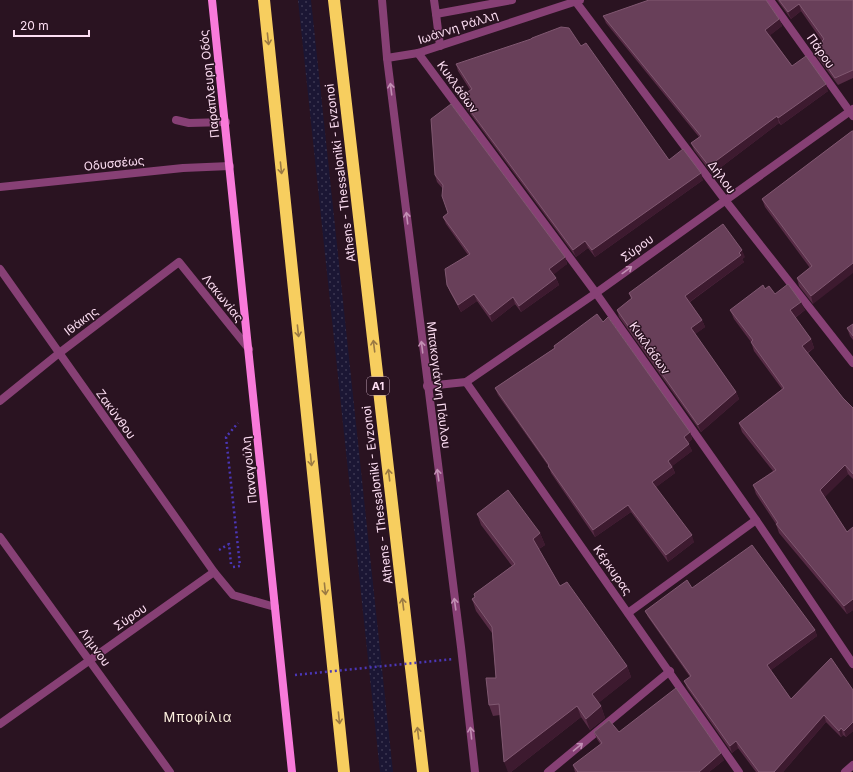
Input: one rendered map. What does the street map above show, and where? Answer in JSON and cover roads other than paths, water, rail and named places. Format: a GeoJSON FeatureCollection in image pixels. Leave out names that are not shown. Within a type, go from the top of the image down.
{"type":"FeatureCollection","features":[{"type":"Feature","properties":{"kind":"highway"},"geometry":{"type":"LineString","coordinates":[[264,0],[344,772]]}},
{"type":"Feature","properties":{"kind":"highway","name":"Athens - Thessaloniki - Evzonoi"},"geometry":{"type":"LineString","coordinates":[[334,0],[422,772]]}},
{"type":"Feature","properties":{"kind":"street","name":"Παράπλευρη Οδός"},"geometry":{"type":"LineString","coordinates":[[212,0],[230,166]]}},
{"type":"Feature","properties":{"kind":"street","name":"Μπακογιάννη Πάυλου"},"geometry":{"type":"LineString","coordinates":[[382,0],[387,58],[461,647],[475,772]]}},
{"type":"Feature","properties":{"kind":"street"},"geometry":{"type":"LineString","coordinates":[[434,0],[440,46]]}},
{"type":"Feature","properties":{"kind":"street"},"geometry":{"type":"LineString","coordinates":[[436,14],[512,0]]}},
{"type":"Feature","properties":{"kind":"street","name":"Πάρου"},"geometry":{"type":"LineString","coordinates":[[770,0],[852,112]]}},
{"type":"Feature","properties":{"kind":"street","name":"Ιωάννη Ράλλη"},"geometry":{"type":"LineString","coordinates":[[387,58],[418,53],[578,1]]}},
{"type":"Feature","properties":{"kind":"street","name":"Δήλου"},"geometry":{"type":"LineString","coordinates":[[578,1],[725,200],[853,363]]}},
{"type":"Feature","properties":{"kind":"street","name":"Κυκλάδων"},"geometry":{"type":"LineString","coordinates":[[418,53],[596,293],[756,520],[853,664]]}},
{"type":"Feature","properties":{"kind":"street","name":"Σύρου"},"geometry":{"type":"LineString","coordinates":[[427,386],[466,382],[596,293],[725,200],[852,112]]}},
{"type":"Feature","properties":{"kind":"street"},"geometry":{"type":"LineString","coordinates":[[176,120],[189,123],[226,122]]}},
{"type":"Feature","properties":{"kind":"street","name":"Οδυσσέως"},"geometry":{"type":"LineString","coordinates":[[0,187],[183,168],[230,166]]}},
{"type":"Feature","properties":{"kind":"street","name":"Παναγούλη"},"geometry":{"type":"LineString","coordinates":[[230,166],[292,772]]}},
{"type":"Feature","properties":{"kind":"street","name":"Λακωνίας"},"geometry":{"type":"LineString","coordinates":[[179,262],[249,350]]}},
{"type":"Feature","properties":{"kind":"street","name":"Ιθάκης"},"geometry":{"type":"LineString","coordinates":[[0,401],[58,354],[179,262]]}},
{"type":"Feature","properties":{"kind":"street","name":"Ζακύνθου"},"geometry":{"type":"LineString","coordinates":[[0,269],[58,354],[214,572]]}},
{"type":"Feature","properties":{"kind":"street","name":"Κέρκυρας"},"geometry":{"type":"LineString","coordinates":[[466,382],[670,671],[739,772]]}},
{"type":"Feature","properties":{"kind":"street"},"geometry":{"type":"LineString","coordinates":[[628,613],[756,520]]}},
{"type":"Feature","properties":{"kind":"street","name":"Λήμνου"},"geometry":{"type":"LineString","coordinates":[[0,537],[170,772]]}},
{"type":"Feature","properties":{"kind":"street"},"geometry":{"type":"LineString","coordinates":[[214,572],[233,595],[275,607]]}},
{"type":"Feature","properties":{"kind":"street","name":"Σύρου"},"geometry":{"type":"LineString","coordinates":[[0,724],[214,572]]}},
{"type":"Feature","properties":{"kind":"street"},"geometry":{"type":"LineString","coordinates":[[551,771],[670,671]]}},
{"type":"Feature","properties":{"kind":"street"},"geometry":{"type":"LineString","coordinates":[[845,772],[853,765]]}},
{"type":"Feature","properties":{"kind":"district","name":"Μποφίλια"},"geometry":{"type":"Point","coordinates":[198,717]}}]}
